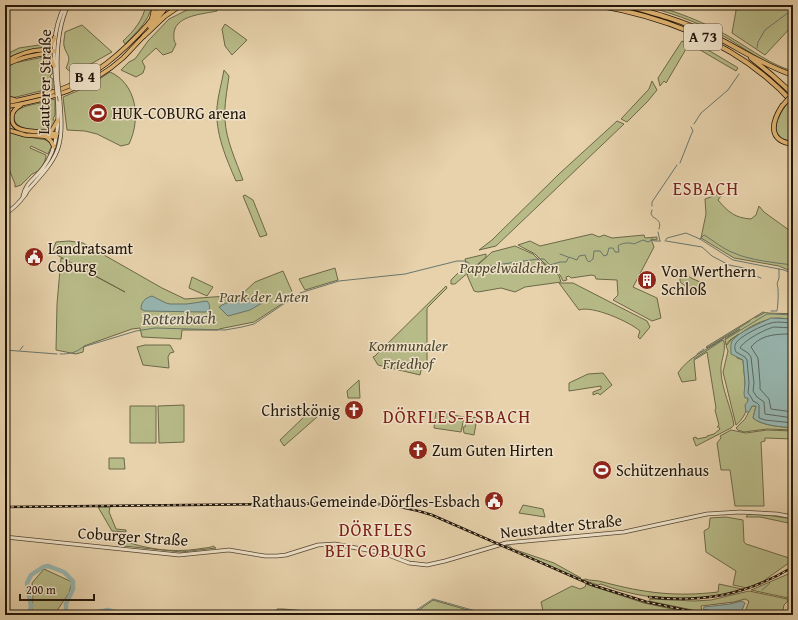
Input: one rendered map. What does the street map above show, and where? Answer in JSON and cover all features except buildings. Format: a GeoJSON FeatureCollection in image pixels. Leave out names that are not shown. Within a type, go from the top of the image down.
{"type":"FeatureCollection","features":[{"type":"Feature","properties":{"kind":"highway"},"geometry":{"type":"LineString","coordinates":[[149,23],[155,5]]}},
{"type":"Feature","properties":{"kind":"highway"},"geometry":{"type":"LineString","coordinates":[[149,23],[163,5]]}},
{"type":"Feature","properties":{"kind":"highway"},"geometry":{"type":"LineString","coordinates":[[144,36],[168,5]]}},
{"type":"Feature","properties":{"kind":"highway"},"geometry":{"type":"LineString","coordinates":[[144,36],[165,16],[181,5]]}},
{"type":"Feature","properties":{"kind":"highway","name":"A 73"},"geometry":{"type":"LineString","coordinates":[[596,5],[653,17],[705,38],[728,50],[749,64],[780,89],[793,103]]}},
{"type":"Feature","properties":{"kind":"highway","name":"A 73"},"geometry":{"type":"LineString","coordinates":[[625,5],[679,21],[701,30],[732,46],[760,65],[793,94]]}},
{"type":"Feature","properties":{"kind":"highway","name":"B 4"},"geometry":{"type":"LineString","coordinates":[[5,103],[56,91],[92,74],[121,52],[149,23]]}},
{"type":"Feature","properties":{"kind":"highway","name":"B 4"},"geometry":{"type":"LineString","coordinates":[[5,107],[57,95],[96,77],[123,58],[144,36]]}},
{"type":"Feature","properties":{"kind":"highway"},"geometry":{"type":"LineString","coordinates":[[46,50],[51,46],[55,37]]}},
{"type":"Feature","properties":{"kind":"highway"},"geometry":{"type":"LineString","coordinates":[[732,46],[775,68],[793,75]]}},
{"type":"Feature","properties":{"kind":"highway"},"geometry":{"type":"LineString","coordinates":[[5,62],[27,53],[46,50],[56,51]]}},
{"type":"Feature","properties":{"kind":"highway"},"geometry":{"type":"LineString","coordinates":[[5,66],[15,60],[56,51]]}},
{"type":"Feature","properties":{"kind":"highway"},"geometry":{"type":"LineString","coordinates":[[38,54],[49,56],[53,60],[54,66]]}},
{"type":"Feature","properties":{"kind":"highway"},"geometry":{"type":"LineString","coordinates":[[793,94],[782,106],[774,122],[774,130],[780,140],[793,144]]}},
{"type":"Feature","properties":{"kind":"highway"},"geometry":{"type":"LineString","coordinates":[[5,97],[20,100]]}},
{"type":"Feature","properties":{"kind":"highway"},"geometry":{"type":"LineString","coordinates":[[22,104],[17,107],[12,115],[11,118],[14,125],[23,130],[56,135]]}},
{"type":"Feature","properties":{"kind":"highway"},"geometry":{"type":"LineString","coordinates":[[5,129],[25,135],[44,134],[52,130],[58,120]]}},
{"type":"Feature","properties":{"kind":"highway"},"geometry":{"type":"LineString","coordinates":[[44,134],[50,139],[54,147]]}},
{"type":"Feature","properties":{"kind":"highway"},"geometry":{"type":"LineString","coordinates":[[791,516],[793,503]]}},
{"type":"Feature","properties":{"kind":"street","name":"Lauterer Straße"},"geometry":{"type":"LineString","coordinates":[[57,84],[55,37],[58,22],[66,6]]}},
{"type":"Feature","properties":{"kind":"street","name":"Lauterer Straße"},"geometry":{"type":"LineString","coordinates":[[5,214],[16,206],[52,162],[58,151],[62,134],[54,66],[60,29],[66,6]]}},
{"type":"Feature","properties":{"kind":"street","name":"Lauterer Straße"},"geometry":{"type":"LineString","coordinates":[[22,197],[26,186],[43,168],[54,147],[59,102]]}},
{"type":"Feature","properties":{"kind":"street","name":"Neustadter Straße"},"geometry":{"type":"LineString","coordinates":[[288,554],[318,545],[335,544],[383,553],[410,563],[427,565],[506,542],[618,533],[707,514],[744,512],[791,516]]}},
{"type":"Feature","properties":{"kind":"street","name":"Coburger Straße"},"geometry":{"type":"LineString","coordinates":[[5,537],[179,555],[229,550],[270,556],[288,554]]}},
{"type":"Feature","properties":{"kind":"green space"},"geometry":{"type":"Polygon","coordinates":[[[146,5],[152,5],[148,16],[142,26],[125,44],[123,41],[138,25],[143,16],[146,5]]]}},
{"type":"Feature","properties":{"kind":"green space"},"geometry":{"type":"Polygon","coordinates":[[[197,5],[216,5],[217,11],[198,14],[180,22],[176,26],[174,32],[174,40],[176,44],[172,52],[163,55],[156,48],[142,61],[145,67],[143,73],[136,77],[121,70],[129,62],[135,59],[148,41],[169,19],[197,5]]]}},
{"type":"Feature","properties":{"kind":"green space"},"geometry":{"type":"Polygon","coordinates":[[[281,5],[505,5],[502,9],[469,7],[281,5]]]}},
{"type":"Feature","properties":{"kind":"green space"},"geometry":{"type":"Polygon","coordinates":[[[642,5],[663,8],[689,17],[724,34],[769,61],[793,71],[793,74],[783,71],[764,61],[711,29],[681,17],[642,5]]]}},
{"type":"Feature","properties":{"kind":"green space"},"geometry":{"type":"Polygon","coordinates":[[[737,5],[793,5],[793,25],[765,55],[732,33],[737,5]]]}},
{"type":"Feature","properties":{"kind":"green space"},"geometry":{"type":"Polygon","coordinates":[[[225,24],[247,40],[232,55],[225,46],[222,29],[225,24]]]}},
{"type":"Feature","properties":{"kind":"green space"},"geometry":{"type":"Polygon","coordinates":[[[82,25],[112,52],[73,74],[66,68],[69,58],[64,44],[65,32],[82,25]]]}},
{"type":"Feature","properties":{"kind":"green space"},"geometry":{"type":"Polygon","coordinates":[[[682,41],[689,44],[666,83],[664,81],[660,86],[658,78],[682,41]]]}},
{"type":"Feature","properties":{"kind":"green space"},"geometry":{"type":"Polygon","coordinates":[[[698,44],[738,68],[736,71],[695,47],[698,44]]]}},
{"type":"Feature","properties":{"kind":"green space"},"geometry":{"type":"Polygon","coordinates":[[[39,45],[49,46],[20,53],[5,60],[5,55],[19,48],[39,45]]]}},
{"type":"Feature","properties":{"kind":"green space"},"geometry":{"type":"Polygon","coordinates":[[[44,57],[52,62],[53,73],[50,76],[53,79],[53,88],[11,98],[5,95],[5,68],[14,63],[44,57]]]}},
{"type":"Feature","properties":{"kind":"green space"},"geometry":{"type":"Polygon","coordinates":[[[224,70],[229,76],[225,109],[227,135],[243,180],[236,181],[219,136],[217,117],[218,102],[224,70]]]}},
{"type":"Feature","properties":{"kind":"green space","name":"HUK-COBURG arena"},"geometry":{"type":"Polygon","coordinates":[[[110,72],[126,85],[131,93],[134,103],[135,124],[133,134],[129,144],[121,146],[97,134],[85,131],[67,130],[63,97],[89,86],[110,72]]]}},
{"type":"Feature","properties":{"kind":"green space"},"geometry":{"type":"Polygon","coordinates":[[[652,81],[657,90],[627,122],[621,119],[649,89],[652,81]]]}},
{"type":"Feature","properties":{"kind":"green space"},"geometry":{"type":"Polygon","coordinates":[[[55,99],[55,115],[53,119],[55,122],[53,128],[49,130],[29,130],[18,125],[15,121],[14,114],[18,109],[55,99]]]}},
{"type":"Feature","properties":{"kind":"green space"},"geometry":{"type":"Polygon","coordinates":[[[788,103],[793,108],[793,141],[785,140],[779,137],[776,126],[780,114],[788,103]]]}},
{"type":"Feature","properties":{"kind":"green space"},"geometry":{"type":"Polygon","coordinates":[[[617,121],[624,124],[496,246],[479,250],[492,240],[559,174],[617,121]]]}},
{"type":"Feature","properties":{"kind":"green space"},"geometry":{"type":"Polygon","coordinates":[[[5,131],[22,136],[47,140],[52,145],[48,154],[31,146],[30,148],[46,155],[45,161],[42,167],[21,185],[15,187],[5,159],[5,131]]]}},
{"type":"Feature","properties":{"kind":"green space"},"geometry":{"type":"Polygon","coordinates":[[[724,192],[718,200],[732,214],[751,219],[756,215],[759,206],[764,212],[793,233],[793,272],[779,266],[734,258],[701,238],[706,214],[705,199],[724,192]]]}},
{"type":"Feature","properties":{"kind":"green space"},"geometry":{"type":"Polygon","coordinates":[[[245,195],[253,200],[267,235],[260,237],[243,196],[245,195]]]}},
{"type":"Feature","properties":{"kind":"green space"},"geometry":{"type":"Polygon","coordinates":[[[592,234],[599,237],[604,235],[612,238],[644,235],[645,238],[657,237],[657,240],[651,239],[654,247],[633,287],[657,298],[661,318],[652,321],[613,300],[618,295],[617,280],[596,279],[595,276],[592,275],[571,278],[569,276],[566,277],[567,280],[563,281],[560,275],[535,254],[518,245],[530,241],[540,246],[592,234]]]}},
{"type":"Feature","properties":{"kind":"green space","name":"Park der Arten"},"geometry":{"type":"Polygon","coordinates":[[[69,241],[83,243],[162,288],[185,299],[241,295],[255,282],[283,271],[294,296],[254,322],[218,330],[182,330],[181,339],[142,337],[140,328],[132,329],[84,346],[83,352],[76,354],[56,350],[57,304],[61,258],[125,292],[57,255],[53,250],[56,242],[69,241]]]}},
{"type":"Feature","properties":{"kind":"green space","name":"Pappelwäldchen"},"geometry":{"type":"Polygon","coordinates":[[[515,246],[533,254],[559,276],[561,282],[525,287],[515,292],[501,288],[478,292],[474,291],[467,275],[492,252],[515,246]]]}},
{"type":"Feature","properties":{"kind":"green space"},"geometry":{"type":"Polygon","coordinates":[[[486,254],[486,257],[455,284],[451,284],[451,280],[466,265],[465,259],[486,254]]]}},
{"type":"Feature","properties":{"kind":"green space"},"geometry":{"type":"Polygon","coordinates":[[[335,268],[338,280],[305,290],[299,279],[335,268]]]}},
{"type":"Feature","properties":{"kind":"green space"},"geometry":{"type":"Polygon","coordinates":[[[680,270],[691,278],[700,282],[699,296],[680,282],[680,270]]]}},
{"type":"Feature","properties":{"kind":"green space"},"geometry":{"type":"Polygon","coordinates":[[[192,277],[213,287],[207,296],[189,288],[192,277]]]}},
{"type":"Feature","properties":{"kind":"green space"},"geometry":{"type":"Polygon","coordinates":[[[559,283],[573,283],[647,321],[650,327],[640,339],[638,337],[640,331],[620,319],[593,310],[579,310],[559,283]]]}},
{"type":"Feature","properties":{"kind":"green space","name":"Kommunaler Friedhof"},"geometry":{"type":"Polygon","coordinates":[[[446,286],[447,288],[427,308],[427,365],[425,365],[425,368],[421,370],[420,375],[378,365],[373,357],[446,286]]]}},
{"type":"Feature","properties":{"kind":"green space"},"geometry":{"type":"Polygon","coordinates":[[[763,312],[793,314],[793,319],[776,318],[766,320],[747,329],[735,339],[737,358],[743,360],[745,387],[748,397],[748,406],[745,414],[736,425],[723,372],[728,351],[726,346],[739,334],[730,340],[726,345],[725,339],[740,329],[707,348],[706,347],[763,312]]]}},
{"type":"Feature","properties":{"kind":"green space"},"geometry":{"type":"Polygon","coordinates":[[[722,340],[724,341],[724,354],[721,368],[722,379],[734,425],[696,446],[693,438],[696,437],[697,439],[707,437],[720,429],[717,427],[719,425],[715,410],[716,408],[707,352],[694,360],[696,380],[682,382],[678,373],[692,358],[722,340]]]}},
{"type":"Feature","properties":{"kind":"green space"},"geometry":{"type":"Polygon","coordinates":[[[145,345],[170,345],[174,352],[170,353],[168,357],[169,368],[143,365],[137,347],[145,345]]]}},
{"type":"Feature","properties":{"kind":"green space"},"geometry":{"type":"Polygon","coordinates":[[[603,373],[612,385],[600,395],[598,393],[593,395],[593,392],[601,389],[601,386],[569,391],[569,383],[588,374],[603,373]]]}},
{"type":"Feature","properties":{"kind":"green space"},"geometry":{"type":"Polygon","coordinates":[[[359,380],[360,398],[348,398],[347,391],[359,380]]]}},
{"type":"Feature","properties":{"kind":"green space"},"geometry":{"type":"Polygon","coordinates":[[[184,405],[184,442],[159,443],[158,406],[184,405]]]}},
{"type":"Feature","properties":{"kind":"green space"},"geometry":{"type":"Polygon","coordinates":[[[130,406],[156,406],[156,443],[130,443],[130,406]]]}},
{"type":"Feature","properties":{"kind":"green space"},"geometry":{"type":"Polygon","coordinates":[[[752,406],[756,406],[753,418],[756,420],[772,426],[793,427],[793,430],[767,429],[744,432],[738,430],[736,428],[745,419],[752,406]]]}},
{"type":"Feature","properties":{"kind":"green space"},"geometry":{"type":"Polygon","coordinates":[[[316,409],[317,417],[284,446],[280,440],[308,413],[316,409]]]}},
{"type":"Feature","properties":{"kind":"green space"},"geometry":{"type":"Polygon","coordinates":[[[436,412],[464,417],[461,432],[434,428],[436,412]]]}},
{"type":"Feature","properties":{"kind":"green space"},"geometry":{"type":"Polygon","coordinates":[[[467,416],[477,418],[474,435],[464,433],[463,427],[465,427],[467,416]]]}},
{"type":"Feature","properties":{"kind":"green space"},"geometry":{"type":"Polygon","coordinates":[[[731,430],[746,433],[767,430],[793,431],[793,439],[765,438],[765,441],[761,442],[764,506],[735,506],[730,470],[721,470],[717,443],[721,438],[720,436],[731,430]]]}},
{"type":"Feature","properties":{"kind":"green space"},"geometry":{"type":"Polygon","coordinates":[[[109,458],[124,458],[125,469],[109,469],[109,458]]]}},
{"type":"Feature","properties":{"kind":"green space"},"geometry":{"type":"Polygon","coordinates":[[[523,505],[543,509],[545,517],[519,513],[523,505]]]}},
{"type":"Feature","properties":{"kind":"green space"},"geometry":{"type":"Polygon","coordinates":[[[98,507],[110,507],[109,512],[116,529],[126,530],[126,532],[112,531],[98,507]]]}},
{"type":"Feature","properties":{"kind":"green space"},"geometry":{"type":"Polygon","coordinates":[[[748,514],[793,519],[793,524],[760,517],[746,517],[748,514]]]}},
{"type":"Feature","properties":{"kind":"green space"},"geometry":{"type":"Polygon","coordinates":[[[726,517],[743,520],[744,542],[746,544],[789,558],[793,557],[793,560],[762,582],[747,588],[733,585],[736,571],[706,552],[704,531],[709,528],[710,518],[726,517]]]}},
{"type":"Feature","properties":{"kind":"green space"},"geometry":{"type":"Polygon","coordinates":[[[121,540],[149,548],[179,551],[208,548],[213,546],[216,548],[181,552],[124,546],[121,540]]]}},
{"type":"Feature","properties":{"kind":"green space"},"geometry":{"type":"Polygon","coordinates":[[[508,545],[513,549],[554,563],[581,578],[579,579],[505,546],[508,545]]]}},
{"type":"Feature","properties":{"kind":"green space"},"geometry":{"type":"Polygon","coordinates":[[[44,569],[72,582],[69,593],[54,615],[32,615],[32,583],[44,569]]]}},
{"type":"Feature","properties":{"kind":"green space"},"geometry":{"type":"Polygon","coordinates":[[[793,572],[793,599],[751,590],[793,572]]]}},
{"type":"Feature","properties":{"kind":"green space"},"geometry":{"type":"Polygon","coordinates":[[[583,580],[601,581],[632,589],[674,594],[718,592],[719,584],[742,589],[707,597],[653,597],[618,590],[601,584],[598,585],[583,580]]]}},
{"type":"Feature","properties":{"kind":"green space"},"geometry":{"type":"Polygon","coordinates":[[[586,584],[644,603],[700,615],[652,615],[635,612],[634,615],[544,615],[541,602],[572,586],[580,589],[585,587],[586,584]]]}},
{"type":"Feature","properties":{"kind":"green space"},"geometry":{"type":"Polygon","coordinates":[[[749,591],[787,599],[788,601],[784,605],[782,615],[744,615],[749,601],[745,599],[734,602],[701,606],[702,612],[649,601],[650,599],[694,601],[711,600],[749,591]]]}},
{"type":"Feature","properties":{"kind":"green space"},"geometry":{"type":"Polygon","coordinates":[[[433,600],[485,615],[412,615],[433,600]]]}},
{"type":"Feature","properties":{"kind":"green space"},"geometry":{"type":"Polygon","coordinates":[[[277,609],[283,609],[354,615],[274,615],[277,609]]]}},
{"type":"Feature","properties":{"kind":"water"},"geometry":{"type":"Polygon","coordinates":[[[152,296],[170,304],[187,304],[207,301],[210,306],[209,311],[145,311],[141,309],[144,301],[152,296]]]}},
{"type":"Feature","properties":{"kind":"water"},"geometry":{"type":"Polygon","coordinates":[[[258,297],[262,303],[250,310],[228,316],[219,307],[226,303],[258,297]]]}},
{"type":"Feature","properties":{"kind":"water"},"geometry":{"type":"Polygon","coordinates":[[[771,318],[793,319],[793,427],[772,426],[753,418],[756,406],[752,406],[749,412],[746,412],[745,405],[748,398],[745,398],[744,394],[745,383],[743,360],[731,354],[731,343],[739,334],[771,318]]]}},
{"type":"Feature","properties":{"kind":"water"},"geometry":{"type":"Polygon","coordinates":[[[742,601],[745,603],[740,615],[731,615],[703,609],[704,607],[742,601]]]}},
{"type":"Feature","properties":{"kind":"waterway"},"geometry":{"type":"LineString","coordinates":[[757,48],[758,42],[765,30],[793,9]]}},
{"type":"Feature","properties":{"kind":"waterway"},"geometry":{"type":"LineString","coordinates":[[694,124],[701,113],[728,90],[739,74]]}},
{"type":"Feature","properties":{"kind":"waterway"},"geometry":{"type":"LineString","coordinates":[[680,163],[693,131],[691,127]]}},
{"type":"Feature","properties":{"kind":"waterway"},"geometry":{"type":"LineString","coordinates":[[652,206],[652,202],[677,165]]}},
{"type":"Feature","properties":{"kind":"waterway"},"geometry":{"type":"LineString","coordinates":[[652,210],[651,214],[654,218]]}},
{"type":"Feature","properties":{"kind":"waterway"},"geometry":{"type":"LineString","coordinates":[[655,218],[659,222],[659,229]]}},
{"type":"Feature","properties":{"kind":"waterway"},"geometry":{"type":"LineString","coordinates":[[658,232],[660,241]]}},
{"type":"Feature","properties":{"kind":"waterway"},"geometry":{"type":"LineString","coordinates":[[665,241],[667,238],[686,233],[700,239],[733,260],[784,270],[793,274]]}},
{"type":"Feature","properties":{"kind":"waterway"},"geometry":{"type":"LineString","coordinates":[[700,239],[704,235],[726,249],[747,258],[793,265]]}},
{"type":"Feature","properties":{"kind":"waterway"},"geometry":{"type":"LineString","coordinates":[[539,259],[544,259],[550,265],[566,262],[569,257],[577,260],[579,256],[585,255],[589,262],[593,259],[594,251],[600,251],[604,256],[607,255],[609,248],[613,248],[615,252],[619,252],[619,245],[630,243],[634,244],[643,240],[648,242],[652,240],[660,241]]}},
{"type":"Feature","properties":{"kind":"waterway"},"geometry":{"type":"LineString","coordinates":[[666,241],[702,247],[712,256],[729,265],[744,268],[761,278]]}},
{"type":"Feature","properties":{"kind":"waterway"},"geometry":{"type":"LineString","coordinates":[[560,254],[568,257]]}},
{"type":"Feature","properties":{"kind":"waterway"},"geometry":{"type":"LineString","coordinates":[[475,268],[538,259]]}},
{"type":"Feature","properties":{"kind":"waterway","name":"Rottenbach"},"geometry":{"type":"LineString","coordinates":[[300,293],[339,281],[405,274],[457,261],[465,261],[469,263]]}},
{"type":"Feature","properties":{"kind":"waterway"},"geometry":{"type":"LineString","coordinates":[[771,311],[777,311],[777,284],[779,269]]}},
{"type":"Feature","properties":{"kind":"waterway","name":"Rottenbach"},"geometry":{"type":"LineString","coordinates":[[60,354],[72,353],[83,347],[136,331],[155,328],[225,330],[242,327],[254,324],[294,297]]}},
{"type":"Feature","properties":{"kind":"waterway"},"geometry":{"type":"LineString","coordinates":[[755,318],[764,313]]}},
{"type":"Feature","properties":{"kind":"waterway"},"geometry":{"type":"LineString","coordinates":[[726,339],[767,314],[793,315]]}},
{"type":"Feature","properties":{"kind":"waterway"},"geometry":{"type":"LineString","coordinates":[[707,348],[750,321]]}},
{"type":"Feature","properties":{"kind":"waterway"},"geometry":{"type":"LineString","coordinates":[[694,359],[723,340]]}},
{"type":"Feature","properties":{"kind":"waterway","name":"Rottenbach"},"geometry":{"type":"LineString","coordinates":[[20,350],[23,346]]}},
{"type":"Feature","properties":{"kind":"waterway"},"geometry":{"type":"LineString","coordinates":[[697,354],[704,349]]}},
{"type":"Feature","properties":{"kind":"waterway","name":"Rottenbach"},"geometry":{"type":"LineString","coordinates":[[5,350],[57,354]]}},
{"type":"Feature","properties":{"kind":"waterway"},"geometry":{"type":"LineString","coordinates":[[29,615],[31,606],[27,583],[31,575],[43,567],[48,566],[64,572],[73,581],[73,589],[66,604],[66,615]]}},
{"type":"Feature","properties":{"kind":"waterway"},"geometry":{"type":"LineString","coordinates":[[762,590],[770,583],[769,582]]}},
{"type":"Feature","properties":{"kind":"waterway"},"geometry":{"type":"LineString","coordinates":[[409,615],[433,599],[490,615]]}},
{"type":"Feature","properties":{"kind":"waterway"},"geometry":{"type":"LineString","coordinates":[[83,615],[108,610],[125,615]]}},
{"type":"Feature","properties":{"kind":"waterway"},"geometry":{"type":"LineString","coordinates":[[277,615],[278,612],[282,610],[336,615]]}},
{"type":"Feature","properties":{"kind":"waterway"},"geometry":{"type":"LineString","coordinates":[[66,611],[75,615],[81,615]]}},
{"type":"Feature","properties":{"kind":"railway"},"geometry":{"type":"LineString","coordinates":[[5,507],[357,503],[395,506],[432,515],[592,585],[647,602],[709,615]]}},
{"type":"Feature","properties":{"kind":"railway"},"geometry":{"type":"LineString","coordinates":[[649,597],[688,599],[724,595],[776,577],[793,567]]}},
{"type":"Feature","properties":{"kind":"place","name":"HUK-COBURG arena"},"geometry":{"type":"Point","coordinates":[98,113]}},
{"type":"Feature","properties":{"kind":"place","name":"Landratsamt Coburg"},"geometry":{"type":"Point","coordinates":[34,257]}},
{"type":"Feature","properties":{"kind":"place","name":"Von Werthern Schloß"},"geometry":{"type":"Point","coordinates":[647,280]}},
{"type":"Feature","properties":{"kind":"place","name":"Christkönig"},"geometry":{"type":"Point","coordinates":[354,410]}},
{"type":"Feature","properties":{"kind":"place","name":"Zum Guten Hirten"},"geometry":{"type":"Point","coordinates":[418,450]}},
{"type":"Feature","properties":{"kind":"place","name":"Schützenhaus"},"geometry":{"type":"Point","coordinates":[602,470]}},
{"type":"Feature","properties":{"kind":"place","name":"Rathaus Gemeinde Dörfles-Esbach"},"geometry":{"type":"Point","coordinates":[494,501]}},
{"type":"Feature","properties":{"kind":"district","name":"ESBACH"},"geometry":{"type":"Point","coordinates":[706,189]}},
{"type":"Feature","properties":{"kind":"district","name":"DÖRFLES-ESBACH"},"geometry":{"type":"Point","coordinates":[457,417]}},
{"type":"Feature","properties":{"kind":"district","name":"DÖRFLES BEI COBURG"},"geometry":{"type":"Point","coordinates":[376,540]}}]}
